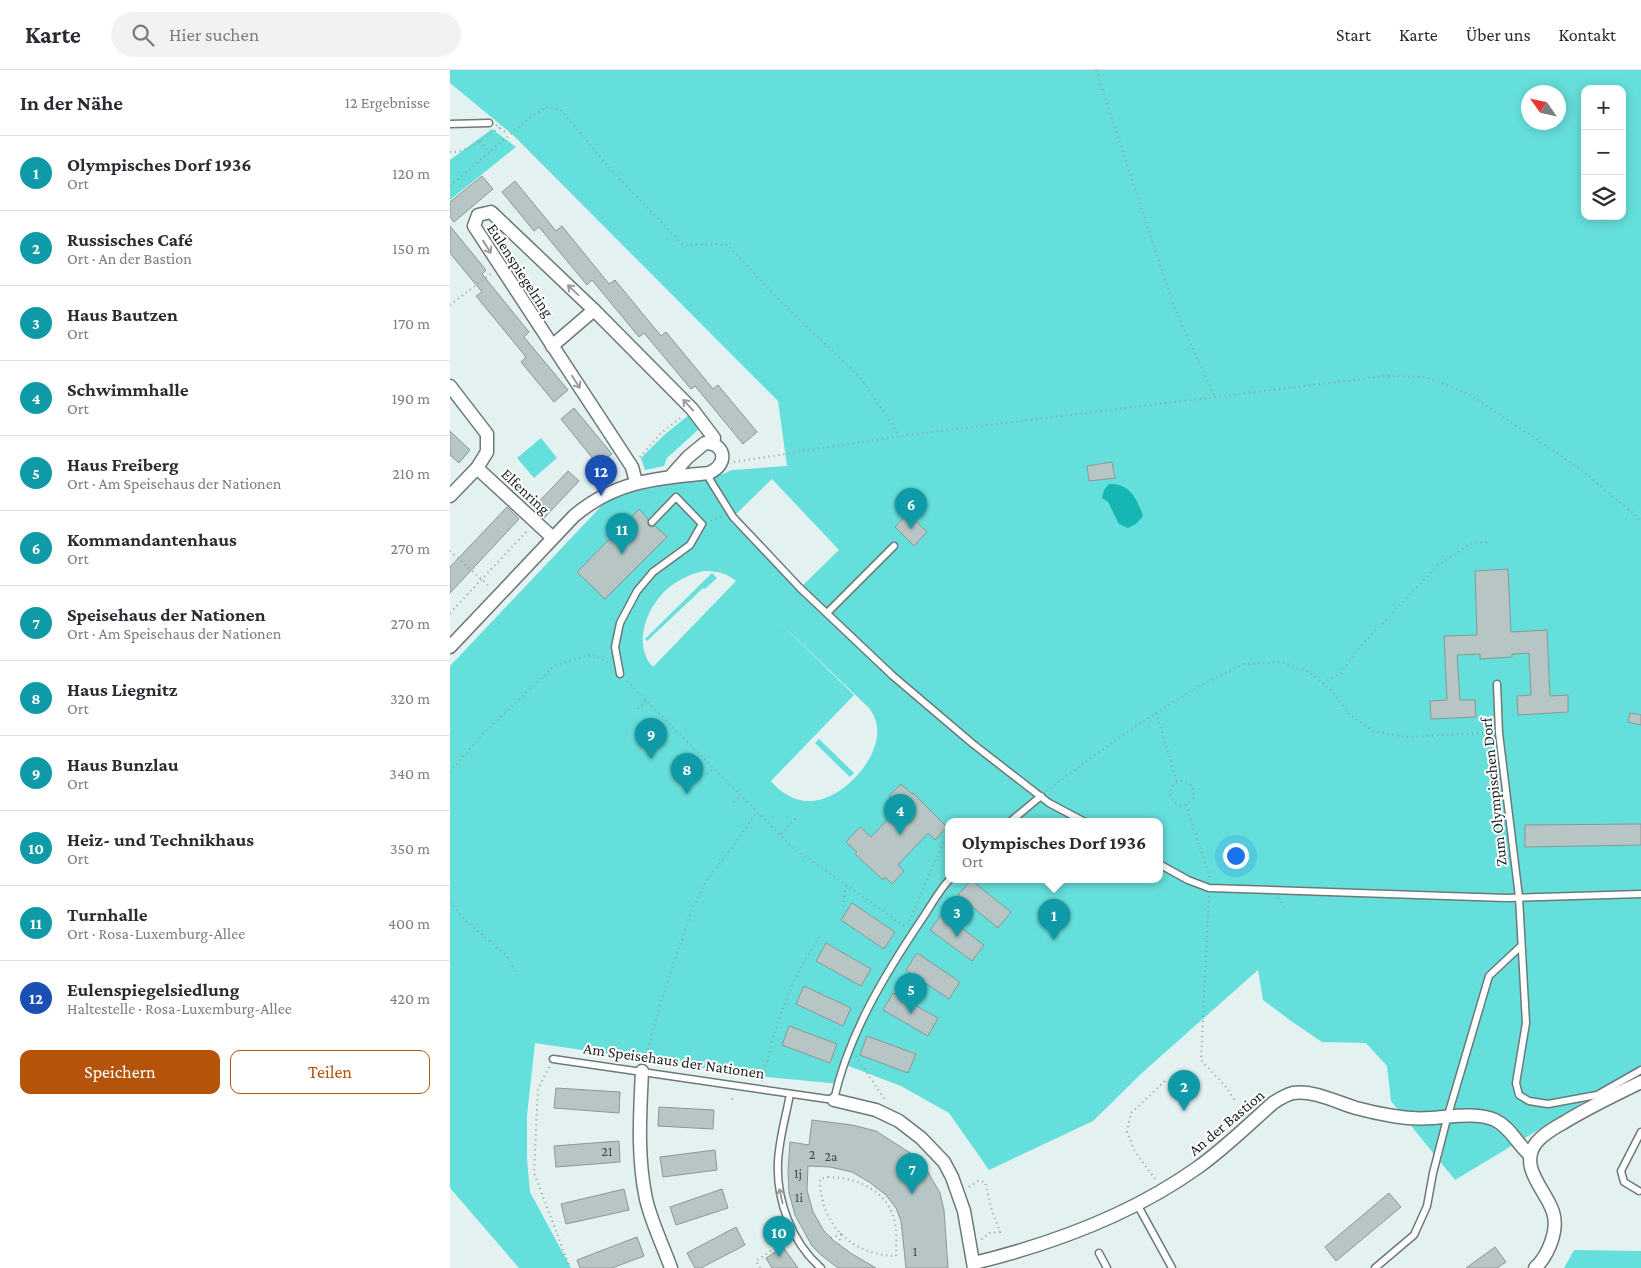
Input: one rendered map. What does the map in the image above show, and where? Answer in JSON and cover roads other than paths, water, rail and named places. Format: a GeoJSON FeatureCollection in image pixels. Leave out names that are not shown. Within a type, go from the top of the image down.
{"type":"FeatureCollection","features":[{"type":"Feature","properties":{"kind":"street","name":"Eulenspiegelring"},"geometry":{"type":"LineString","coordinates":[[636,482],[632,467],[474,226],[478,215],[491,212],[594,310],[692,409],[714,438],[713,444],[720,450],[723,457],[718,469],[709,473]]}},
{"type":"Feature","properties":{"kind":"street","name":"Eulenspiegelring"},"geometry":{"type":"LineString","coordinates":[[552,346],[594,310]]}},
{"type":"Feature","properties":{"kind":"street","name":"Elfenring"},"geometry":{"type":"LineString","coordinates":[[450,386],[487,434],[487,452],[477,468],[450,496]]}},
{"type":"Feature","properties":{"kind":"street"},"geometry":{"type":"LineString","coordinates":[[670,477],[697,448],[704,443],[713,444]]}},
{"type":"Feature","properties":{"kind":"street","name":"Elfenring"},"geometry":{"type":"LineString","coordinates":[[477,468],[553,538]]}},
{"type":"Feature","properties":{"kind":"street"},"geometry":{"type":"LineString","coordinates":[[450,647],[574,516],[588,504],[601,496],[636,482],[709,473]]}},
{"type":"Feature","properties":{"kind":"street"},"geometry":{"type":"LineString","coordinates":[[642,1071],[639,1143],[642,1169],[647,1200],[671,1268]]}},
{"type":"Feature","properties":{"kind":"street"},"geometry":{"type":"LineString","coordinates":[[1535,1268],[1550,1247],[1554,1226],[1554,1213],[1529,1167],[1530,1155],[1536,1143],[1550,1131],[1588,1108],[1641,1082]]}},
{"type":"Feature","properties":{"kind":"street","name":"An der Bastion"},"geometry":{"type":"LineString","coordinates":[[974,1265],[1080,1231],[1136,1204],[1197,1168],[1282,1097],[1294,1093],[1314,1095],[1357,1108],[1393,1116],[1431,1118],[1448,1115],[1468,1115],[1495,1120],[1507,1129],[1530,1155]]}},
{"type":"Feature","properties":{"kind":"street","name":"Am Speisehaus der Nationen"},"geometry":{"type":"LineString","coordinates":[[834,1100],[876,1110],[899,1121],[921,1138],[944,1162],[952,1177],[964,1211],[974,1265]]}},
{"type":"Feature","properties":{"kind":"lane"},"geometry":{"type":"LineString","coordinates":[[450,124],[489,123]]}},
{"type":"Feature","properties":{"kind":"lane"},"geometry":{"type":"LineString","coordinates":[[709,473],[710,480],[732,517],[800,588],[893,676],[973,744],[1049,803],[1077,818]]}},
{"type":"Feature","properties":{"kind":"lane"},"geometry":{"type":"LineString","coordinates":[[620,674],[616,647],[620,623],[636,591],[653,572],[690,545],[702,524],[676,497],[652,522]]}},
{"type":"Feature","properties":{"kind":"lane"},"geometry":{"type":"LineString","coordinates":[[827,614],[894,546]]}},
{"type":"Feature","properties":{"kind":"lane","name":"Zum Olympischen Dorf"},"geometry":{"type":"LineString","coordinates":[[1497,684],[1499,733],[1519,897],[1526,1023],[1516,1083],[1519,1095],[1530,1101],[1548,1104],[1597,1095],[1641,1070]]}},
{"type":"Feature","properties":{"kind":"lane"},"geometry":{"type":"LineString","coordinates":[[1015,818],[1041,796]]}},
{"type":"Feature","properties":{"kind":"lane"},"geometry":{"type":"LineString","coordinates":[[1163,866],[1188,880],[1209,888],[1496,898],[1641,894]]}},
{"type":"Feature","properties":{"kind":"lane"},"geometry":{"type":"LineString","coordinates":[[834,1100],[840,1074],[862,1021],[897,956],[947,883]]}},
{"type":"Feature","properties":{"kind":"lane"},"geometry":{"type":"LineString","coordinates":[[1376,1268],[1414,1235],[1427,1206],[1433,1173],[1448,1115],[1489,976],[1521,946]]}},
{"type":"Feature","properties":{"kind":"lane","name":"Am Speisehaus der Nationen"},"geometry":{"type":"LineString","coordinates":[[553,1059],[834,1100]]}},
{"type":"Feature","properties":{"kind":"lane"},"geometry":{"type":"LineString","coordinates":[[790,1094],[778,1162],[779,1191],[795,1235],[815,1262],[822,1268]]}},
{"type":"Feature","properties":{"kind":"lane"},"geometry":{"type":"LineString","coordinates":[[1639,1192],[1624,1182],[1621,1171],[1641,1132]]}},
{"type":"Feature","properties":{"kind":"lane"},"geometry":{"type":"LineString","coordinates":[[1136,1204],[1172,1268]]}},
{"type":"Feature","properties":{"kind":"lane"},"geometry":{"type":"LineString","coordinates":[[1099,1253],[1107,1268]]}},
{"type":"Feature","properties":{"kind":"place","name":"Eulenspiegelsiedlung"},"geometry":{"type":"Point","coordinates":[601,496]}},
{"type":"Feature","properties":{"kind":"place","name":"Kommandantenhaus"},"geometry":{"type":"Point","coordinates":[911,529]}},
{"type":"Feature","properties":{"kind":"place","name":"Turnhalle"},"geometry":{"type":"Point","coordinates":[622,554]}},
{"type":"Feature","properties":{"kind":"place","name":"Haus Bunzlau"},"geometry":{"type":"Point","coordinates":[651,759]}},
{"type":"Feature","properties":{"kind":"place","name":"Haus Liegnitz"},"geometry":{"type":"Point","coordinates":[687,794]}},
{"type":"Feature","properties":{"kind":"place","name":"Schwimmhalle"},"geometry":{"type":"Point","coordinates":[900,835]}},
{"type":"Feature","properties":{"kind":"place","name":"Haus Bautzen"},"geometry":{"type":"Point","coordinates":[957,937]}},
{"type":"Feature","properties":{"kind":"place","name":"Olympisches Dorf 1936"},"geometry":{"type":"Point","coordinates":[1054,940]}},
{"type":"Feature","properties":{"kind":"place","name":"Haus Freiberg"},"geometry":{"type":"Point","coordinates":[911,1014]}},
{"type":"Feature","properties":{"kind":"place","name":"Russisches Café"},"geometry":{"type":"Point","coordinates":[1184,1111]}},
{"type":"Feature","properties":{"kind":"place","name":"Speisehaus der Nationen"},"geometry":{"type":"Point","coordinates":[912,1194]}},
{"type":"Feature","properties":{"kind":"place","name":"Heiz- und Technikhaus"},"geometry":{"type":"Point","coordinates":[779,1257]}}]}
